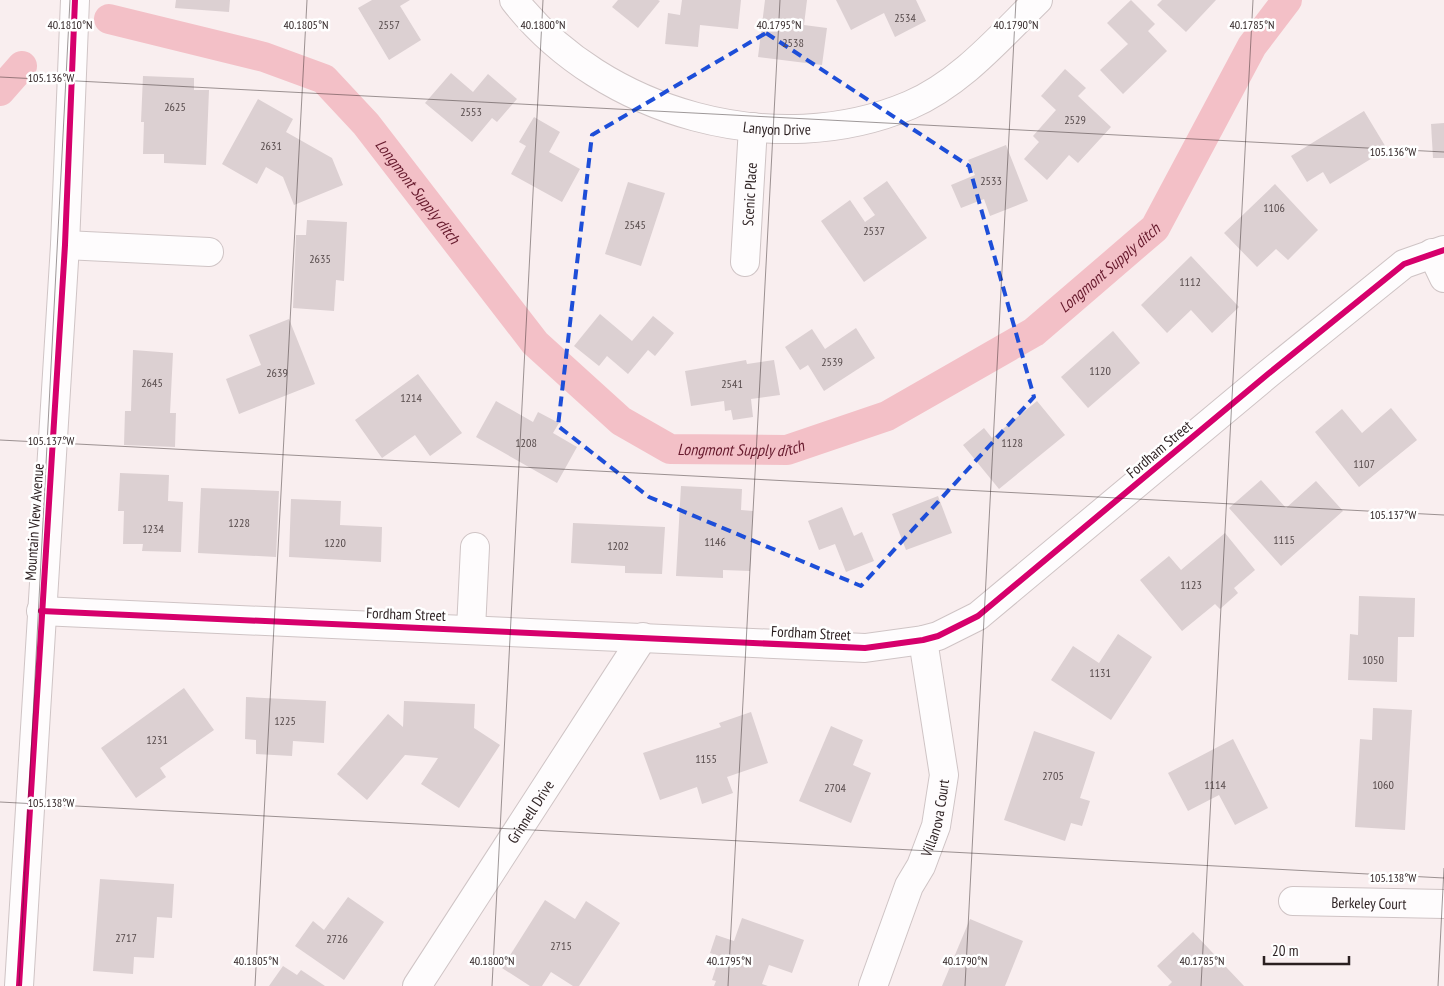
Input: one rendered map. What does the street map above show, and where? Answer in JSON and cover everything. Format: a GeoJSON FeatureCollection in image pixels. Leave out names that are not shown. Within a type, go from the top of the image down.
{"type":"FeatureCollection","features":[{"type":"Feature","properties":{"kind":"street","name":"Mountain View Avenue"},"geometry":{"type":"LineString","coordinates":[[19,986],[65,244],[75,0]]}},
{"type":"Feature","properties":{"kind":"street","name":"Lanyon Drive"},"geometry":{"type":"LineString","coordinates":[[514,0],[532,24],[578,63],[633,93],[695,117],[753,128],[795,129],[854,124],[911,104],[964,72],[1038,0]]}},
{"type":"Feature","properties":{"kind":"street","name":"Scenic Place"},"geometry":{"type":"LineString","coordinates":[[745,262],[753,128]]}},
{"type":"Feature","properties":{"kind":"street"},"geometry":{"type":"LineString","coordinates":[[65,244],[208,252]]}},
{"type":"Feature","properties":{"kind":"street"},"geometry":{"type":"LineString","coordinates":[[1438,251],[1444,278]]}},
{"type":"Feature","properties":{"kind":"street","name":"Fordham Street"},"geometry":{"type":"LineString","coordinates":[[41,611],[865,648],[923,640],[938,636],[978,616],[1268,374],[1396,270],[1404,264],[1438,251]]}},
{"type":"Feature","properties":{"kind":"street"},"geometry":{"type":"LineString","coordinates":[[471,629],[475,547]]}},
{"type":"Feature","properties":{"kind":"street","name":"Grinnell Drive"},"geometry":{"type":"LineString","coordinates":[[417,986],[643,637]]}},
{"type":"Feature","properties":{"kind":"street","name":"Villanova Court"},"geometry":{"type":"LineString","coordinates":[[873,986],[910,886],[921,866],[936,826],[944,775],[923,640]]}},
{"type":"Feature","properties":{"kind":"street","name":"Berkeley Court"},"geometry":{"type":"LineString","coordinates":[[1293,901],[1444,904]]}},
{"type":"Feature","properties":{"kind":"highlighted area"},"geometry":{"type":"Polygon","coordinates":[[[766,33],[969,166],[1034,397],[861,586],[649,497],[558,426],[592,135],[766,33]]]}},
{"type":"Feature","properties":{"kind":"building"},"geometry":{"type":"Polygon","coordinates":[[[176,0],[230,0],[229,12],[175,8],[176,0]]]}},
{"type":"Feature","properties":{"kind":"building"},"geometry":{"type":"Polygon","coordinates":[[[372,0],[410,0],[400,6],[421,40],[389,60],[358,8],[372,0]]]}},
{"type":"Feature","properties":{"kind":"building"},"geometry":{"type":"Polygon","coordinates":[[[618,0],[660,1],[638,28],[612,7],[618,0]]]}},
{"type":"Feature","properties":{"kind":"building"},"geometry":{"type":"Polygon","coordinates":[[[682,0],[741,0],[738,29],[700,25],[698,47],[665,44],[668,13],[680,15],[682,0]]]}},
{"type":"Feature","properties":{"kind":"building"},"geometry":{"type":"Polygon","coordinates":[[[765,0],[807,0],[804,25],[827,28],[822,65],[758,57],[765,0]]]}},
{"type":"Feature","properties":{"kind":"building"},"geometry":{"type":"Polygon","coordinates":[[[836,0],[916,0],[926,21],[895,37],[884,13],[851,30],[836,0]]]}},
{"type":"Feature","properties":{"kind":"building"},"geometry":{"type":"Polygon","coordinates":[[[1131,0],[1155,24],[1148,31],[1167,51],[1123,94],[1100,70],[1128,44],[1107,23],[1131,0]]]}},
{"type":"Feature","properties":{"kind":"building"},"geometry":{"type":"Polygon","coordinates":[[[1162,0],[1216,0],[1186,32],[1157,5],[1162,0]]]}},
{"type":"Feature","properties":{"kind":"building"},"geometry":{"type":"Polygon","coordinates":[[[1065,69],[1086,88],[1078,96],[1111,127],[1078,163],[1069,155],[1047,180],[1024,159],[1039,142],[1033,136],[1056,110],[1041,96],[1065,69]]]}},
{"type":"Feature","properties":{"kind":"building"},"geometry":{"type":"Polygon","coordinates":[[[451,73],[473,92],[488,74],[517,99],[497,122],[492,118],[472,142],[425,103],[451,73]]]}},
{"type":"Feature","properties":{"kind":"building"},"geometry":{"type":"Polygon","coordinates":[[[143,76],[194,78],[194,90],[209,90],[206,165],[164,163],[164,154],[143,154],[144,122],[141,122],[143,76]]]}},
{"type":"Feature","properties":{"kind":"building"},"geometry":{"type":"Polygon","coordinates":[[[258,99],[293,119],[286,132],[332,158],[343,185],[294,205],[283,177],[266,167],[257,184],[222,164],[258,99]]]}},
{"type":"Feature","properties":{"kind":"building"},"geometry":{"type":"Polygon","coordinates":[[[1364,111],[1387,149],[1330,184],[1323,172],[1307,182],[1291,156],[1364,111]]]}},
{"type":"Feature","properties":{"kind":"building"},"geometry":{"type":"Polygon","coordinates":[[[534,117],[560,132],[549,152],[580,169],[562,202],[511,174],[526,146],[519,142],[534,117]]]}},
{"type":"Feature","properties":{"kind":"building"},"geometry":{"type":"Polygon","coordinates":[[[1444,123],[1444,158],[1433,158],[1431,124],[1444,123]]]}},
{"type":"Feature","properties":{"kind":"building"},"geometry":{"type":"Polygon","coordinates":[[[1006,145],[1028,201],[990,216],[984,199],[961,208],[951,185],[975,175],[968,160],[1006,145]]]}},
{"type":"Feature","properties":{"kind":"building"},"geometry":{"type":"Polygon","coordinates":[[[887,181],[927,238],[864,282],[821,221],[850,200],[865,222],[875,215],[863,198],[887,181]]]}},
{"type":"Feature","properties":{"kind":"building"},"geometry":{"type":"Polygon","coordinates":[[[628,182],[665,193],[641,266],[605,254],[628,182]]]}},
{"type":"Feature","properties":{"kind":"building"},"geometry":{"type":"Polygon","coordinates":[[[1275,184],[1318,230],[1288,260],[1276,249],[1257,267],[1224,233],[1275,184]]]}},
{"type":"Feature","properties":{"kind":"building"},"geometry":{"type":"Polygon","coordinates":[[[307,220],[347,222],[344,281],[336,280],[334,311],[293,308],[296,235],[306,235],[307,220]]]}},
{"type":"Feature","properties":{"kind":"building"},"geometry":{"type":"Polygon","coordinates":[[[1191,256],[1239,307],[1212,333],[1191,310],[1167,333],[1141,305],[1191,256]]]}},
{"type":"Feature","properties":{"kind":"building"},"geometry":{"type":"Polygon","coordinates":[[[600,314],[632,341],[653,316],[674,333],[655,356],[648,350],[628,374],[607,356],[599,366],[574,346],[600,314]]]}},
{"type":"Feature","properties":{"kind":"building"},"geometry":{"type":"Polygon","coordinates":[[[289,319],[315,384],[239,414],[226,379],[261,365],[249,335],[289,319]]]}},
{"type":"Feature","properties":{"kind":"building"},"geometry":{"type":"Polygon","coordinates":[[[856,328],[875,358],[824,391],[808,365],[800,370],[785,347],[812,329],[825,349],[856,328]]]}},
{"type":"Feature","properties":{"kind":"building"},"geometry":{"type":"Polygon","coordinates":[[[1113,331],[1140,363],[1088,408],[1061,377],[1113,331]]]}},
{"type":"Feature","properties":{"kind":"building"},"geometry":{"type":"Polygon","coordinates":[[[133,350],[173,353],[170,413],[176,413],[175,447],[124,445],[125,411],[131,411],[133,350]]]}},
{"type":"Feature","properties":{"kind":"building"},"geometry":{"type":"Polygon","coordinates":[[[746,360],[747,364],[774,360],[780,395],[751,399],[753,417],[733,420],[731,410],[725,411],[724,401],[691,406],[685,371],[746,360]]]}},
{"type":"Feature","properties":{"kind":"building"},"geometry":{"type":"Polygon","coordinates":[[[418,374],[462,433],[430,456],[415,435],[382,458],[355,420],[418,374]]]}},
{"type":"Feature","properties":{"kind":"building"},"geometry":{"type":"Polygon","coordinates":[[[496,401],[533,422],[538,412],[559,423],[553,433],[577,447],[557,483],[476,437],[496,401]]]}},
{"type":"Feature","properties":{"kind":"building"},"geometry":{"type":"Polygon","coordinates":[[[1037,401],[1065,435],[999,489],[963,445],[984,428],[992,438],[1037,401]]]}},
{"type":"Feature","properties":{"kind":"building"},"geometry":{"type":"Polygon","coordinates":[[[1391,408],[1417,440],[1359,487],[1315,432],[1342,409],[1362,433],[1391,408]]]}},
{"type":"Feature","properties":{"kind":"building"},"geometry":{"type":"Polygon","coordinates":[[[120,473],[169,475],[168,501],[183,502],[181,552],[142,551],[143,544],[123,544],[124,511],[118,511],[120,473]]]}},
{"type":"Feature","properties":{"kind":"building"},"geometry":{"type":"Polygon","coordinates":[[[1261,480],[1286,508],[1316,481],[1343,511],[1281,566],[1229,508],[1261,480]]]}},
{"type":"Feature","properties":{"kind":"building"},"geometry":{"type":"Polygon","coordinates":[[[681,486],[742,489],[741,510],[753,511],[750,571],[723,570],[723,578],[676,576],[681,486]]]}},
{"type":"Feature","properties":{"kind":"building"},"geometry":{"type":"Polygon","coordinates":[[[201,488],[279,491],[276,557],[198,553],[201,488]]]}},
{"type":"Feature","properties":{"kind":"building"},"geometry":{"type":"Polygon","coordinates":[[[938,496],[952,533],[906,550],[892,514],[938,496]]]}},
{"type":"Feature","properties":{"kind":"building"},"geometry":{"type":"Polygon","coordinates":[[[291,499],[341,501],[340,525],[382,527],[381,562],[289,557],[291,499]]]}},
{"type":"Feature","properties":{"kind":"building"},"geometry":{"type":"Polygon","coordinates":[[[842,507],[854,536],[862,532],[874,561],[846,572],[835,544],[819,550],[808,521],[842,507]]]}},
{"type":"Feature","properties":{"kind":"building"},"geometry":{"type":"Polygon","coordinates":[[[573,523],[665,527],[662,574],[625,573],[625,566],[571,563],[573,523]]]}},
{"type":"Feature","properties":{"kind":"building"},"geometry":{"type":"Polygon","coordinates":[[[1225,533],[1255,570],[1234,588],[1238,593],[1220,609],[1215,604],[1182,631],[1140,580],[1169,556],[1181,570],[1225,533]]]}},
{"type":"Feature","properties":{"kind":"building"},"geometry":{"type":"Polygon","coordinates":[[[1359,596],[1415,598],[1414,637],[1398,637],[1397,682],[1348,680],[1350,634],[1358,635],[1359,596]]]}},
{"type":"Feature","properties":{"kind":"building"},"geometry":{"type":"Polygon","coordinates":[[[1118,634],[1152,657],[1111,720],[1051,680],[1073,646],[1099,663],[1118,634]]]}},
{"type":"Feature","properties":{"kind":"building"},"geometry":{"type":"Polygon","coordinates":[[[184,688],[214,730],[160,768],[166,777],[136,798],[101,748],[184,688]]]}},
{"type":"Feature","properties":{"kind":"building"},"geometry":{"type":"Polygon","coordinates":[[[246,697],[326,701],[324,743],[293,741],[292,756],[256,754],[256,740],[245,739],[246,697]]]}},
{"type":"Feature","properties":{"kind":"building"},"geometry":{"type":"Polygon","coordinates":[[[404,701],[475,704],[474,728],[500,745],[459,808],[421,784],[438,758],[405,755],[367,800],[337,774],[388,714],[403,727],[404,701]]]}},
{"type":"Feature","properties":{"kind":"building"},"geometry":{"type":"Polygon","coordinates":[[[1373,708],[1412,710],[1405,830],[1355,827],[1360,739],[1372,740],[1373,708]]]}},
{"type":"Feature","properties":{"kind":"building"},"geometry":{"type":"Polygon","coordinates":[[[751,712],[768,763],[727,777],[733,793],[702,804],[697,787],[660,800],[643,753],[721,727],[719,723],[751,712]]]}},
{"type":"Feature","properties":{"kind":"building"},"geometry":{"type":"Polygon","coordinates":[[[831,726],[863,740],[853,765],[871,773],[851,823],[799,801],[831,726]]]}},
{"type":"Feature","properties":{"kind":"building"},"geometry":{"type":"Polygon","coordinates":[[[1034,731],[1095,752],[1080,798],[1090,801],[1082,826],[1071,823],[1065,841],[1004,820],[1034,731]]]}},
{"type":"Feature","properties":{"kind":"building"},"geometry":{"type":"Polygon","coordinates":[[[1233,739],[1268,808],[1235,825],[1219,795],[1188,811],[1168,773],[1233,739]]]}},
{"type":"Feature","properties":{"kind":"building"},"geometry":{"type":"Polygon","coordinates":[[[100,879],[174,884],[172,918],[157,917],[154,958],[134,957],[133,974],[93,971],[100,879]]]}},
{"type":"Feature","properties":{"kind":"building"},"geometry":{"type":"Polygon","coordinates":[[[348,897],[384,922],[344,980],[295,946],[313,921],[324,930],[348,897]]]}},
{"type":"Feature","properties":{"kind":"building"},"geometry":{"type":"Polygon","coordinates":[[[545,900],[575,919],[586,901],[620,923],[579,986],[573,986],[551,972],[542,986],[530,986],[502,968],[545,900]]]}},
{"type":"Feature","properties":{"kind":"building"},"geometry":{"type":"Polygon","coordinates":[[[742,918],[804,940],[792,973],[769,965],[762,984],[768,986],[714,986],[716,981],[712,980],[720,956],[710,953],[716,935],[734,941],[742,918]]]}},
{"type":"Feature","properties":{"kind":"building"},"geometry":{"type":"Polygon","coordinates":[[[970,919],[1023,941],[1005,986],[942,986],[970,919]]]}},
{"type":"Feature","properties":{"kind":"building"},"geometry":{"type":"Polygon","coordinates":[[[1193,932],[1244,986],[1168,986],[1172,982],[1157,966],[1193,932]]]}},
{"type":"Feature","properties":{"kind":"building"},"geometry":{"type":"Polygon","coordinates":[[[283,966],[297,975],[301,970],[325,986],[269,986],[283,966]]]}},
{"type":"Feature","properties":{"kind":"waterway","name":"Longmont Supply ditch"},"geometry":{"type":"LineString","coordinates":[[109,19],[264,57],[324,79],[366,124],[535,343],[621,421],[670,449],[787,450],[887,416],[1034,332],[1155,228],[1252,46],[1287,0]]}},
{"type":"Feature","properties":{"kind":"waterway","name":"Longmont Supply ditch"},"geometry":{"type":"LineString","coordinates":[[0,91],[22,66]]}},
{"type":"Feature","properties":{"kind":"cycle path"},"geometry":{"type":"LineString","coordinates":[[19,986],[65,245],[75,0]]}},
{"type":"Feature","properties":{"kind":"cycle path"},"geometry":{"type":"LineString","coordinates":[[41,611],[865,648],[923,640],[938,636],[978,616],[1268,374],[1404,264],[1444,250]]}}]}
